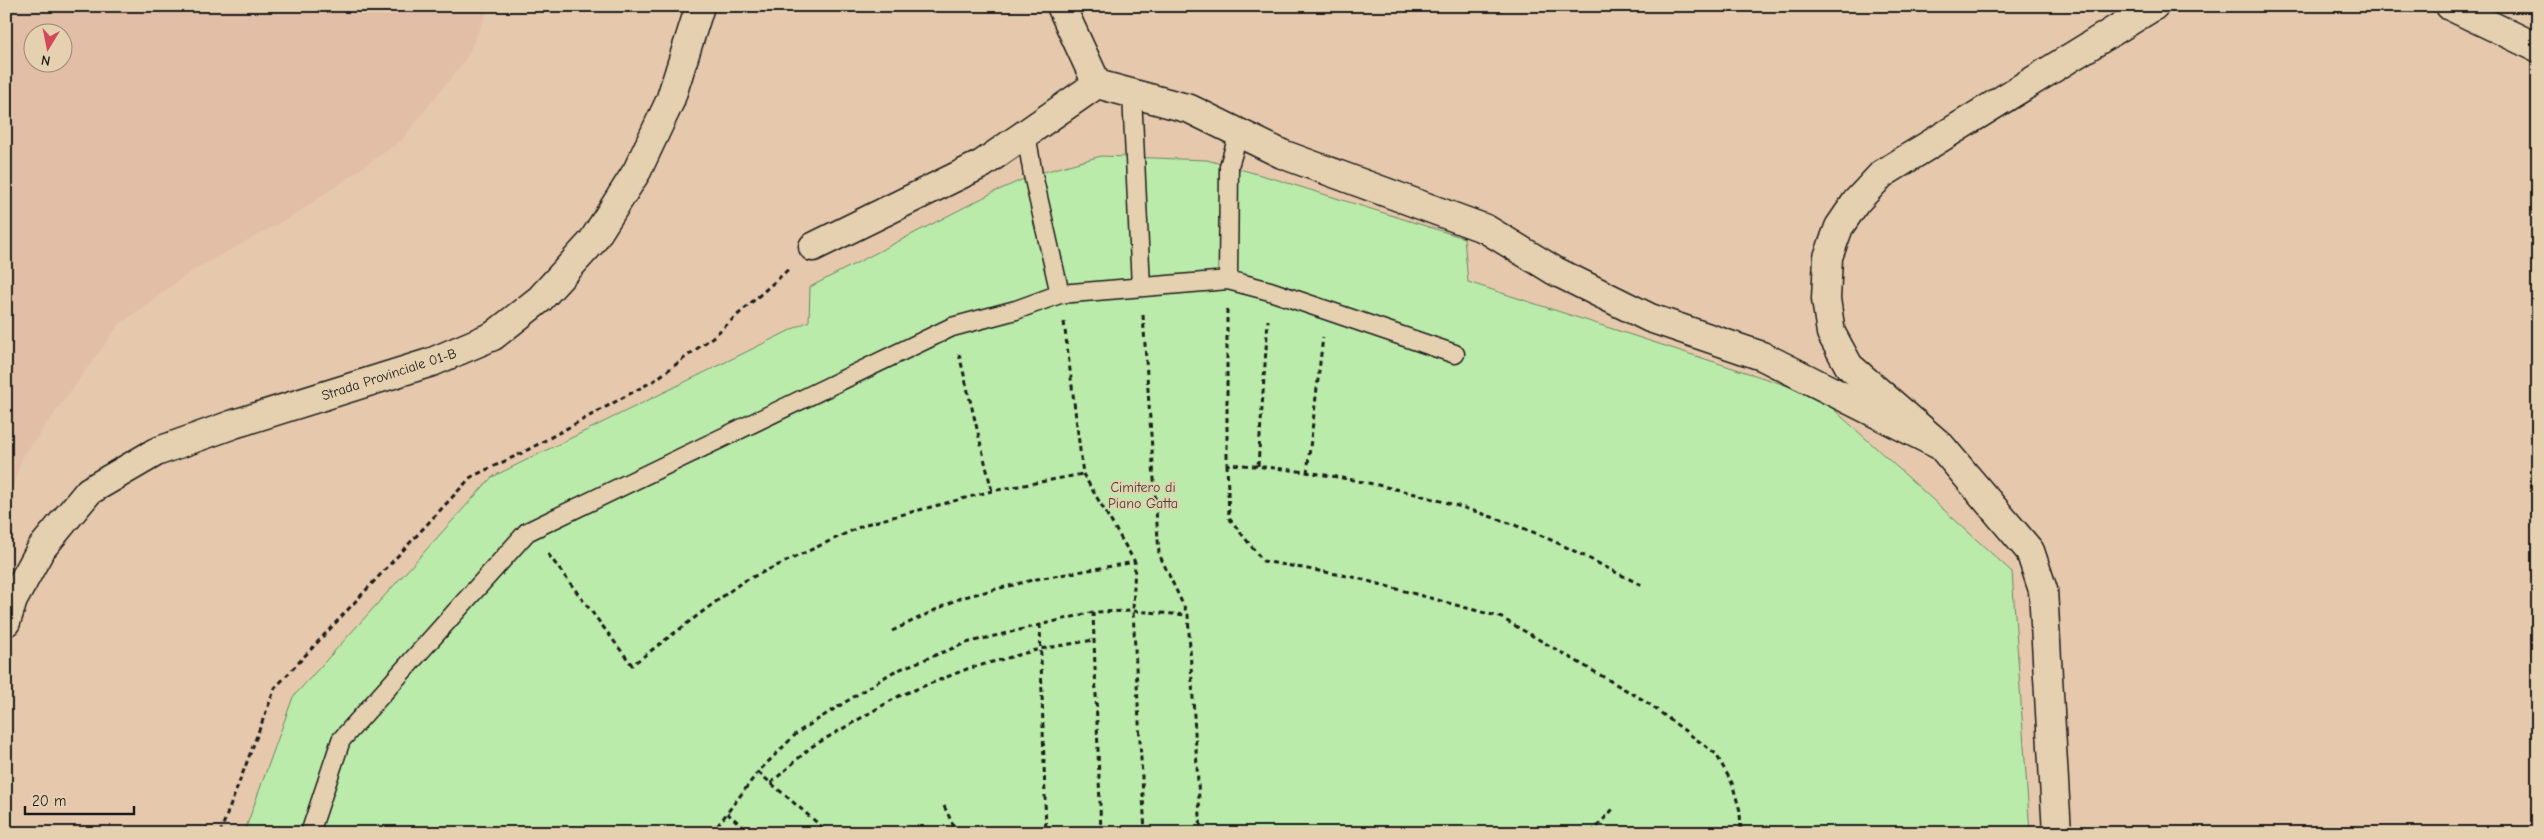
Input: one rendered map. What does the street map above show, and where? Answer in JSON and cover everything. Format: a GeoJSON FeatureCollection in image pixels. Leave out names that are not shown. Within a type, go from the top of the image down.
{"type":"FeatureCollection","features":[{"type":"Feature","properties":{"kind":"street","name":"Strada Provinciale 01-B"},"geometry":{"type":"LineString","coordinates":[[6,622],[13,600],[41,549],[89,491],[156,452],[234,424],[432,362],[493,336],[540,298],[592,242],[637,171],[670,101],[700,6]]}},
{"type":"Feature","properties":{"kind":"street"},"geometry":{"type":"LineString","coordinates":[[1061,6],[1097,84],[1190,109],[1282,154],[1486,229],[1554,271],[1650,318],[1762,356],[1941,446]]}},
{"type":"Feature","properties":{"kind":"street"},"geometry":{"type":"LineString","coordinates":[[2057,833],[2044,590],[2030,551],[1941,446],[1849,366],[1831,333],[1826,299],[1828,257],[1839,227],[1856,202],[1882,174],[2154,6]]}},
{"type":"Feature","properties":{"kind":"street"},"geometry":{"type":"LineString","coordinates":[[2450,6],[2538,48]]}},
{"type":"Feature","properties":{"kind":"street"},"geometry":{"type":"LineString","coordinates":[[813,247],[982,164],[1097,84]]}},
{"type":"Feature","properties":{"kind":"lane"},"geometry":{"type":"LineString","coordinates":[[1132,94],[1141,287]]}},
{"type":"Feature","properties":{"kind":"lane"},"geometry":{"type":"LineString","coordinates":[[1026,133],[1033,175],[1060,294]]}},
{"type":"Feature","properties":{"kind":"lane"},"geometry":{"type":"LineString","coordinates":[[1228,280],[1229,166],[1239,133]]}},
{"type":"Feature","properties":{"kind":"lane"},"geometry":{"type":"LineString","coordinates":[[310,833],[341,740],[530,531],[952,327],[1016,310],[1060,294],[1228,280],[1270,291],[1455,354]]}},
{"type":"Feature","properties":{"kind":"path"},"geometry":{"type":"LineString","coordinates":[[220,833],[275,688],[471,477],[522,453],[655,380],[714,336],[813,247]]}},
{"type":"Feature","properties":{"kind":"path"},"geometry":{"type":"LineString","coordinates":[[1228,280],[1227,464],[1229,518],[1263,561],[1353,577],[1500,617],[1645,701],[1716,754],[1732,783],[1740,811],[1741,833]]}},
{"type":"Feature","properties":{"kind":"path"},"geometry":{"type":"LineString","coordinates":[[1141,287],[1159,554],[1188,615],[1201,833]]}},
{"type":"Feature","properties":{"kind":"path"},"geometry":{"type":"LineString","coordinates":[[1258,466],[1270,291]]}},
{"type":"Feature","properties":{"kind":"path"},"geometry":{"type":"LineString","coordinates":[[1060,294],[1083,474],[1135,562],[1132,610],[1145,833]]}},
{"type":"Feature","properties":{"kind":"path"},"geometry":{"type":"LineString","coordinates":[[1307,473],[1326,310]]}},
{"type":"Feature","properties":{"kind":"path"},"geometry":{"type":"LineString","coordinates":[[952,327],[992,491]]}},
{"type":"Feature","properties":{"kind":"path"},"geometry":{"type":"LineString","coordinates":[[1227,464],[1258,466],[1376,484],[1522,528],[1644,586]]}},
{"type":"Feature","properties":{"kind":"path"},"geometry":{"type":"LineString","coordinates":[[530,531],[632,665],[742,582],[866,524],[992,491],[1083,474]]}},
{"type":"Feature","properties":{"kind":"path"},"geometry":{"type":"LineString","coordinates":[[892,631],[960,598],[1037,579],[1135,562]]}},
{"type":"Feature","properties":{"kind":"path"},"geometry":{"type":"LineString","coordinates":[[712,833],[758,772],[798,732],[893,672],[966,643],[1093,612],[1132,610],[1188,615]]}},
{"type":"Feature","properties":{"kind":"path"},"geometry":{"type":"LineString","coordinates":[[1093,612],[1102,833]]}},
{"type":"Feature","properties":{"kind":"path"},"geometry":{"type":"LineString","coordinates":[[1040,624],[1046,833]]}},
{"type":"Feature","properties":{"kind":"path"},"geometry":{"type":"LineString","coordinates":[[771,783],[811,747],[899,696],[967,670],[1040,649],[1094,640]]}},
{"type":"Feature","properties":{"kind":"path"},"geometry":{"type":"LineString","coordinates":[[758,772],[829,833]]}},
{"type":"Feature","properties":{"kind":"path"},"geometry":{"type":"LineString","coordinates":[[944,806],[957,833]]}},
{"type":"Feature","properties":{"kind":"path"},"geometry":{"type":"LineString","coordinates":[[1592,833],[1613,809]]}},
{"type":"Feature","properties":{"kind":"path"},"geometry":{"type":"LineString","coordinates":[[727,813],[750,833]]}},
{"type":"Feature","properties":{"kind":"path"},"geometry":{"type":"LineString","coordinates":[[1034,833],[1046,827]]}},
{"type":"Feature","properties":{"kind":"shaded area"},"geometry":{"type":"Polygon","coordinates":[[[6,6],[490,6],[466,59],[401,141],[296,214],[192,271],[119,325],[22,458],[6,510],[6,6]]]}},
{"type":"Feature","properties":{"kind":"green space","name":"Cimitero di Piano Gatta"},"geometry":{"type":"Polygon","coordinates":[[[1101,156],[1207,160],[1275,179],[1464,238],[1468,282],[1819,396],[2012,572],[2030,833],[244,833],[293,697],[492,477],[809,321],[810,287],[994,192],[1033,175],[1101,156]]]}}]}
